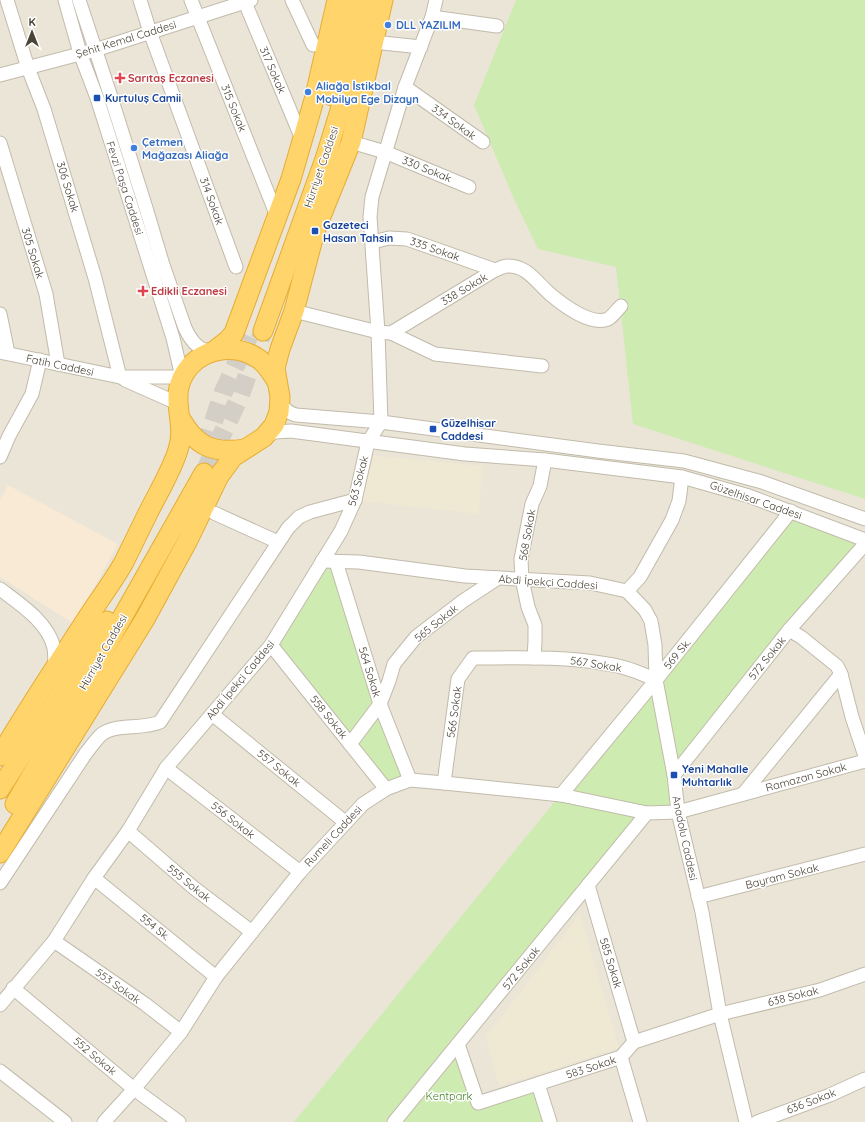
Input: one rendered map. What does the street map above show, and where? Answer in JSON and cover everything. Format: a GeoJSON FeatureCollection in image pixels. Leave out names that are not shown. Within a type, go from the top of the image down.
{"type":"FeatureCollection","features":[{"type":"Feature","properties":{"kind":"highway"},"geometry":{"type":"LineString","coordinates":[[214,351],[234,333],[291,179],[314,100],[337,0]]}},
{"type":"Feature","properties":{"kind":"highway","name":"Hürriyet Caddesi"},"geometry":{"type":"LineString","coordinates":[[353,0],[338,75],[321,137],[259,329],[332,137],[350,78],[368,0]]}},
{"type":"Feature","properties":{"kind":"highway"},"geometry":{"type":"LineString","coordinates":[[0,853],[145,619],[187,542],[219,476],[233,457],[264,437],[274,425],[279,412],[279,390],[275,368],[280,349],[294,311],[315,231],[351,142],[383,0]]}},
{"type":"Feature","properties":{"kind":"highway"},"geometry":{"type":"LineString","coordinates":[[1,751],[123,563],[160,491],[178,450],[181,433],[178,390],[182,377],[190,365],[201,356],[214,351],[230,349],[245,351],[259,358],[270,369],[279,390]]}},
{"type":"Feature","properties":{"kind":"highway"},"geometry":{"type":"LineString","coordinates":[[179,411],[188,432],[199,442],[213,449],[229,452],[244,449]]}},
{"type":"Feature","properties":{"kind":"highway","name":"Hürriyet Caddesi"},"geometry":{"type":"LineString","coordinates":[[0,789],[123,595],[199,469],[84,685],[0,829]]}},
{"type":"Feature","properties":{"kind":"street","name":"306 Sokak"},"geometry":{"type":"LineString","coordinates":[[7,0],[28,68],[54,140],[95,278],[120,377]]}},
{"type":"Feature","properties":{"kind":"street","name":"Fevzi Paşa Caddesi"},"geometry":{"type":"LineString","coordinates":[[65,0],[80,54],[97,98],[173,338],[182,377]]}},
{"type":"Feature","properties":{"kind":"street","name":"Fevzi Paşa Caddesi"},"geometry":{"type":"LineString","coordinates":[[79,0],[163,265],[185,328],[189,336],[198,347],[209,351],[214,351]]}},
{"type":"Feature","properties":{"kind":"street","name":"314 Sokak"},"geometry":{"type":"LineString","coordinates":[[140,0],[150,32],[236,267]]}},
{"type":"Feature","properties":{"kind":"street","name":"315 Sokak"},"geometry":{"type":"LineString","coordinates":[[191,0],[277,216]]}},
{"type":"Feature","properties":{"kind":"street"},"geometry":{"type":"LineString","coordinates":[[292,0],[313,45]]}},
{"type":"Feature","properties":{"kind":"street"},"geometry":{"type":"LineString","coordinates":[[381,422],[378,332],[373,242],[370,217],[372,197],[384,152],[405,87],[421,47],[436,0]]}},
{"type":"Feature","properties":{"kind":"street","name":"Şehit Kemal Caddesi"},"geometry":{"type":"LineString","coordinates":[[0,76],[95,50],[247,1]]}},
{"type":"Feature","properties":{"kind":"street","name":"317 Sokak"},"geometry":{"type":"LineString","coordinates":[[247,1],[302,139]]}},
{"type":"Feature","properties":{"kind":"street"},"geometry":{"type":"LineString","coordinates":[[432,16],[497,26]]}},
{"type":"Feature","properties":{"kind":"street"},"geometry":{"type":"LineString","coordinates":[[373,42],[421,47]]}},
{"type":"Feature","properties":{"kind":"street","name":"334 Sokak"},"geometry":{"type":"LineString","coordinates":[[405,87],[483,142]]}},
{"type":"Feature","properties":{"kind":"street","name":"330 Sokak"},"geometry":{"type":"LineString","coordinates":[[351,142],[384,152],[469,187]]}},
{"type":"Feature","properties":{"kind":"street","name":"305 Sokak"},"geometry":{"type":"LineString","coordinates":[[0,144],[46,294],[58,364]]}},
{"type":"Feature","properties":{"kind":"street","name":"335 Sokak"},"geometry":{"type":"LineString","coordinates":[[373,242],[389,238],[407,239],[495,270]]}},
{"type":"Feature","properties":{"kind":"street","name":"338 Sokak"},"geometry":{"type":"LineString","coordinates":[[392,333],[495,270],[506,266],[518,268],[528,272],[562,303],[584,317],[594,321],[608,319],[621,306]]}},
{"type":"Feature","properties":{"kind":"street"},"geometry":{"type":"LineString","coordinates":[[294,311],[378,332],[392,333],[435,354],[542,366]]}},
{"type":"Feature","properties":{"kind":"street"},"geometry":{"type":"LineString","coordinates":[[0,314],[4,352]]}},
{"type":"Feature","properties":{"kind":"street","name":"Fatih Caddesi"},"geometry":{"type":"LineString","coordinates":[[4,352],[120,377],[182,377]]}},
{"type":"Feature","properties":{"kind":"street"},"geometry":{"type":"LineString","coordinates":[[0,456],[32,394],[40,360]]}},
{"type":"Feature","properties":{"kind":"street","name":"Fatih Caddesi"},"geometry":{"type":"LineString","coordinates":[[120,377],[179,411]]}},
{"type":"Feature","properties":{"kind":"street","name":"Güzelhisar Caddesi"},"geometry":{"type":"LineString","coordinates":[[279,390],[283,408],[289,413],[296,415],[381,422],[598,452],[684,461],[762,482],[865,519]]}},
{"type":"Feature","properties":{"kind":"street","name":"563 Sokak"},"geometry":{"type":"LineString","coordinates":[[322,561],[341,531],[355,500],[368,442],[381,422]]}},
{"type":"Feature","properties":{"kind":"street","name":"Güzelhisar Caddesi"},"geometry":{"type":"LineString","coordinates":[[264,437],[275,432],[291,431],[465,454],[544,460],[682,477],[742,494],[791,511],[865,540]]}},
{"type":"Feature","properties":{"kind":"street","name":"568 Sokak"},"geometry":{"type":"LineString","coordinates":[[534,658],[535,625],[528,607],[522,579],[521,559],[532,504],[540,486],[544,460]]}},
{"type":"Feature","properties":{"kind":"street"},"geometry":{"type":"LineString","coordinates":[[627,591],[640,577],[672,520],[679,501],[682,477]]}},
{"type":"Feature","properties":{"kind":"street"},"geometry":{"type":"LineString","coordinates":[[0,883],[86,753],[102,735],[113,729],[152,725],[160,722],[288,528],[298,518],[310,512],[355,500]]}},
{"type":"Feature","properties":{"kind":"street","name":"569 Sk."},"geometry":{"type":"LineString","coordinates":[[561,795],[656,680],[791,511]]}},
{"type":"Feature","properties":{"kind":"street"},"geometry":{"type":"LineString","coordinates":[[214,513],[278,542]]}},
{"type":"Feature","properties":{"kind":"street","name":"572 Sokak"},"geometry":{"type":"LineString","coordinates":[[674,775],[789,630],[865,544]]}},
{"type":"Feature","properties":{"kind":"street","name":"Abdi İpekçi Caddesi"},"geometry":{"type":"LineString","coordinates":[[0,1005],[54,941],[94,878],[128,831],[166,768],[271,645],[322,561],[360,562],[465,576],[590,583],[627,591]]}},
{"type":"Feature","properties":{"kind":"street","name":"564 Sokak"},"geometry":{"type":"LineString","coordinates":[[336,562],[380,704],[410,780]]}},
{"type":"Feature","properties":{"kind":"street","name":"565 Sokak"},"geometry":{"type":"LineString","coordinates":[[350,744],[380,704],[394,664],[416,637],[463,601],[498,578]]}},
{"type":"Feature","properties":{"kind":"street"},"geometry":{"type":"LineString","coordinates":[[0,589],[22,606],[43,626],[49,635],[54,648],[54,669]]}},
{"type":"Feature","properties":{"kind":"street","name":"Anadolu Caddesi"},"geometry":{"type":"LineString","coordinates":[[627,591],[645,610],[651,621],[655,645],[656,680],[674,775],[678,812],[698,897],[720,1014],[746,1122]]}},
{"type":"Feature","properties":{"kind":"street"},"geometry":{"type":"LineString","coordinates":[[789,630],[801,637],[837,666],[841,674],[852,717],[865,756]]}},
{"type":"Feature","properties":{"kind":"street","name":"558 Sokak"},"geometry":{"type":"LineString","coordinates":[[271,645],[386,789]]}},
{"type":"Feature","properties":{"kind":"street","name":"566 Sokak"},"geometry":{"type":"LineString","coordinates":[[444,783],[458,679],[473,658],[534,658]]}},
{"type":"Feature","properties":{"kind":"street","name":"567 Sokak"},"geometry":{"type":"LineString","coordinates":[[534,658],[568,659],[608,664],[635,671],[656,680]]}},
{"type":"Feature","properties":{"kind":"street"},"geometry":{"type":"LineString","coordinates":[[743,794],[841,674]]}},
{"type":"Feature","properties":{"kind":"street","name":"557 Sokak"},"geometry":{"type":"LineString","coordinates":[[212,714],[345,822]]}},
{"type":"Feature","properties":{"kind":"street","name":"Ramazan Sokak"},"geometry":{"type":"LineString","coordinates":[[678,812],[865,761]]}},
{"type":"Feature","properties":{"kind":"street","name":"556 Sokak"},"geometry":{"type":"LineString","coordinates":[[166,768],[300,872]]}},
{"type":"Feature","properties":{"kind":"street","name":"Rumeli Caddesi"},"geometry":{"type":"LineString","coordinates":[[104,1122],[134,1089],[181,1032],[216,976],[300,872],[363,804],[386,789],[410,780],[561,795],[647,813],[678,812]]}},
{"type":"Feature","properties":{"kind":"street","name":"572 Sokak"},"geometry":{"type":"LineString","coordinates":[[394,1122],[647,813]]}},
{"type":"Feature","properties":{"kind":"street","name":"555 Sokak"},"geometry":{"type":"LineString","coordinates":[[128,831],[194,888],[252,932]]}},
{"type":"Feature","properties":{"kind":"street","name":"Bayram Sokak"},"geometry":{"type":"LineString","coordinates":[[698,897],[865,854]]}},
{"type":"Feature","properties":{"kind":"street","name":"554 Sk."},"geometry":{"type":"LineString","coordinates":[[94,878],[216,976]]}},
{"type":"Feature","properties":{"kind":"street","name":"585 Sokak"},"geometry":{"type":"LineString","coordinates":[[588,885],[634,1042]]}},
{"type":"Feature","properties":{"kind":"street","name":"553 Sokak"},"geometry":{"type":"LineString","coordinates":[[54,941],[145,1004],[181,1032]]}},
{"type":"Feature","properties":{"kind":"street","name":"638 Sokak"},"geometry":{"type":"LineString","coordinates":[[720,1014],[820,990],[865,974]]}},
{"type":"Feature","properties":{"kind":"street","name":"552 Sokak"},"geometry":{"type":"LineString","coordinates":[[13,988],[134,1089],[179,1122]]}},
{"type":"Feature","properties":{"kind":"street"},"geometry":{"type":"LineString","coordinates":[[634,1042],[720,1014]]}},
{"type":"Feature","properties":{"kind":"street","name":"583 Sokak"},"geometry":{"type":"LineString","coordinates":[[458,1044],[478,1103],[621,1057],[634,1042]]}},
{"type":"Feature","properties":{"kind":"street"},"geometry":{"type":"LineString","coordinates":[[621,1057],[640,1122]]}},
{"type":"Feature","properties":{"kind":"street"},"geometry":{"type":"LineString","coordinates":[[0,1071],[65,1122]]}},
{"type":"Feature","properties":{"kind":"street","name":"636 Sokak"},"geometry":{"type":"LineString","coordinates":[[757,1122],[830,1095],[865,1080]]}},
{"type":"Feature","properties":{"kind":"street"},"geometry":{"type":"LineString","coordinates":[[538,1084],[550,1122]]}},
{"type":"Feature","properties":{"kind":"shaded area"},"geometry":{"type":"Polygon","coordinates":[[[0,0],[865,0],[865,1122],[0,1122],[0,0]]]}},
{"type":"Feature","properties":{"kind":"shaded area"},"geometry":{"type":"Polygon","coordinates":[[[370,455],[482,466],[479,514],[359,501],[370,455]]]}},
{"type":"Feature","properties":{"kind":"shaded area"},"geometry":{"type":"Polygon","coordinates":[[[8,485],[118,544],[74,624],[0,577],[0,500],[8,485]]]}},
{"type":"Feature","properties":{"kind":"shaded area"},"geometry":{"type":"Polygon","coordinates":[[[580,914],[619,1048],[499,1086],[486,1037],[580,914]]]}},
{"type":"Feature","properties":{"kind":"green space"},"geometry":{"type":"Polygon","coordinates":[[[516,0],[865,0],[865,499],[633,424],[616,267],[538,249],[514,199],[474,105],[516,0]]]}},
{"type":"Feature","properties":{"kind":"green space","name":"Kentpark"},"geometry":{"type":"Polygon","coordinates":[[[791,511],[865,540],[674,775],[678,812],[647,813],[458,1044],[478,1103],[538,1084],[550,1122],[294,1122],[791,511]]]}},
{"type":"Feature","properties":{"kind":"green space"},"geometry":{"type":"Polygon","coordinates":[[[322,561],[336,562],[410,780],[386,789],[271,645],[322,561]]]}},
{"type":"Feature","properties":{"kind":"tunnel"},"geometry":{"type":"LineString","coordinates":[[204,473],[240,396],[263,331]]}},
{"type":"Feature","properties":{"kind":"tunnel"},"geometry":{"type":"LineString","coordinates":[[202,448],[210,432],[223,393],[249,336]]}},
{"type":"Feature","properties":{"kind":"place","name":"DLL YAZILIM"},"geometry":{"type":"Point","coordinates":[388,25]}},
{"type":"Feature","properties":{"kind":"place","name":"Sarıtaş Eczanesi"},"geometry":{"type":"Point","coordinates":[120,78]}},
{"type":"Feature","properties":{"kind":"place","name":"Aliağa İstikbal Mobilya Ege Dizayn"},"geometry":{"type":"Point","coordinates":[308,92]}},
{"type":"Feature","properties":{"kind":"place","name":"Kurtuluş Camii"},"geometry":{"type":"Point","coordinates":[97,98]}},
{"type":"Feature","properties":{"kind":"place","name":"Çetmen Mağazası Aliağa"},"geometry":{"type":"Point","coordinates":[134,148]}},
{"type":"Feature","properties":{"kind":"place","name":"Gazeteci Hasan Tahsin"},"geometry":{"type":"Point","coordinates":[315,231]}},
{"type":"Feature","properties":{"kind":"place","name":"Edikli Eczanesi"},"geometry":{"type":"Point","coordinates":[143,291]}},
{"type":"Feature","properties":{"kind":"place","name":"Güzelhisar Caddesi"},"geometry":{"type":"Point","coordinates":[433,429]}},
{"type":"Feature","properties":{"kind":"place","name":"Yeni Mahalle Muhtarlık"},"geometry":{"type":"Point","coordinates":[674,775]}}]}
